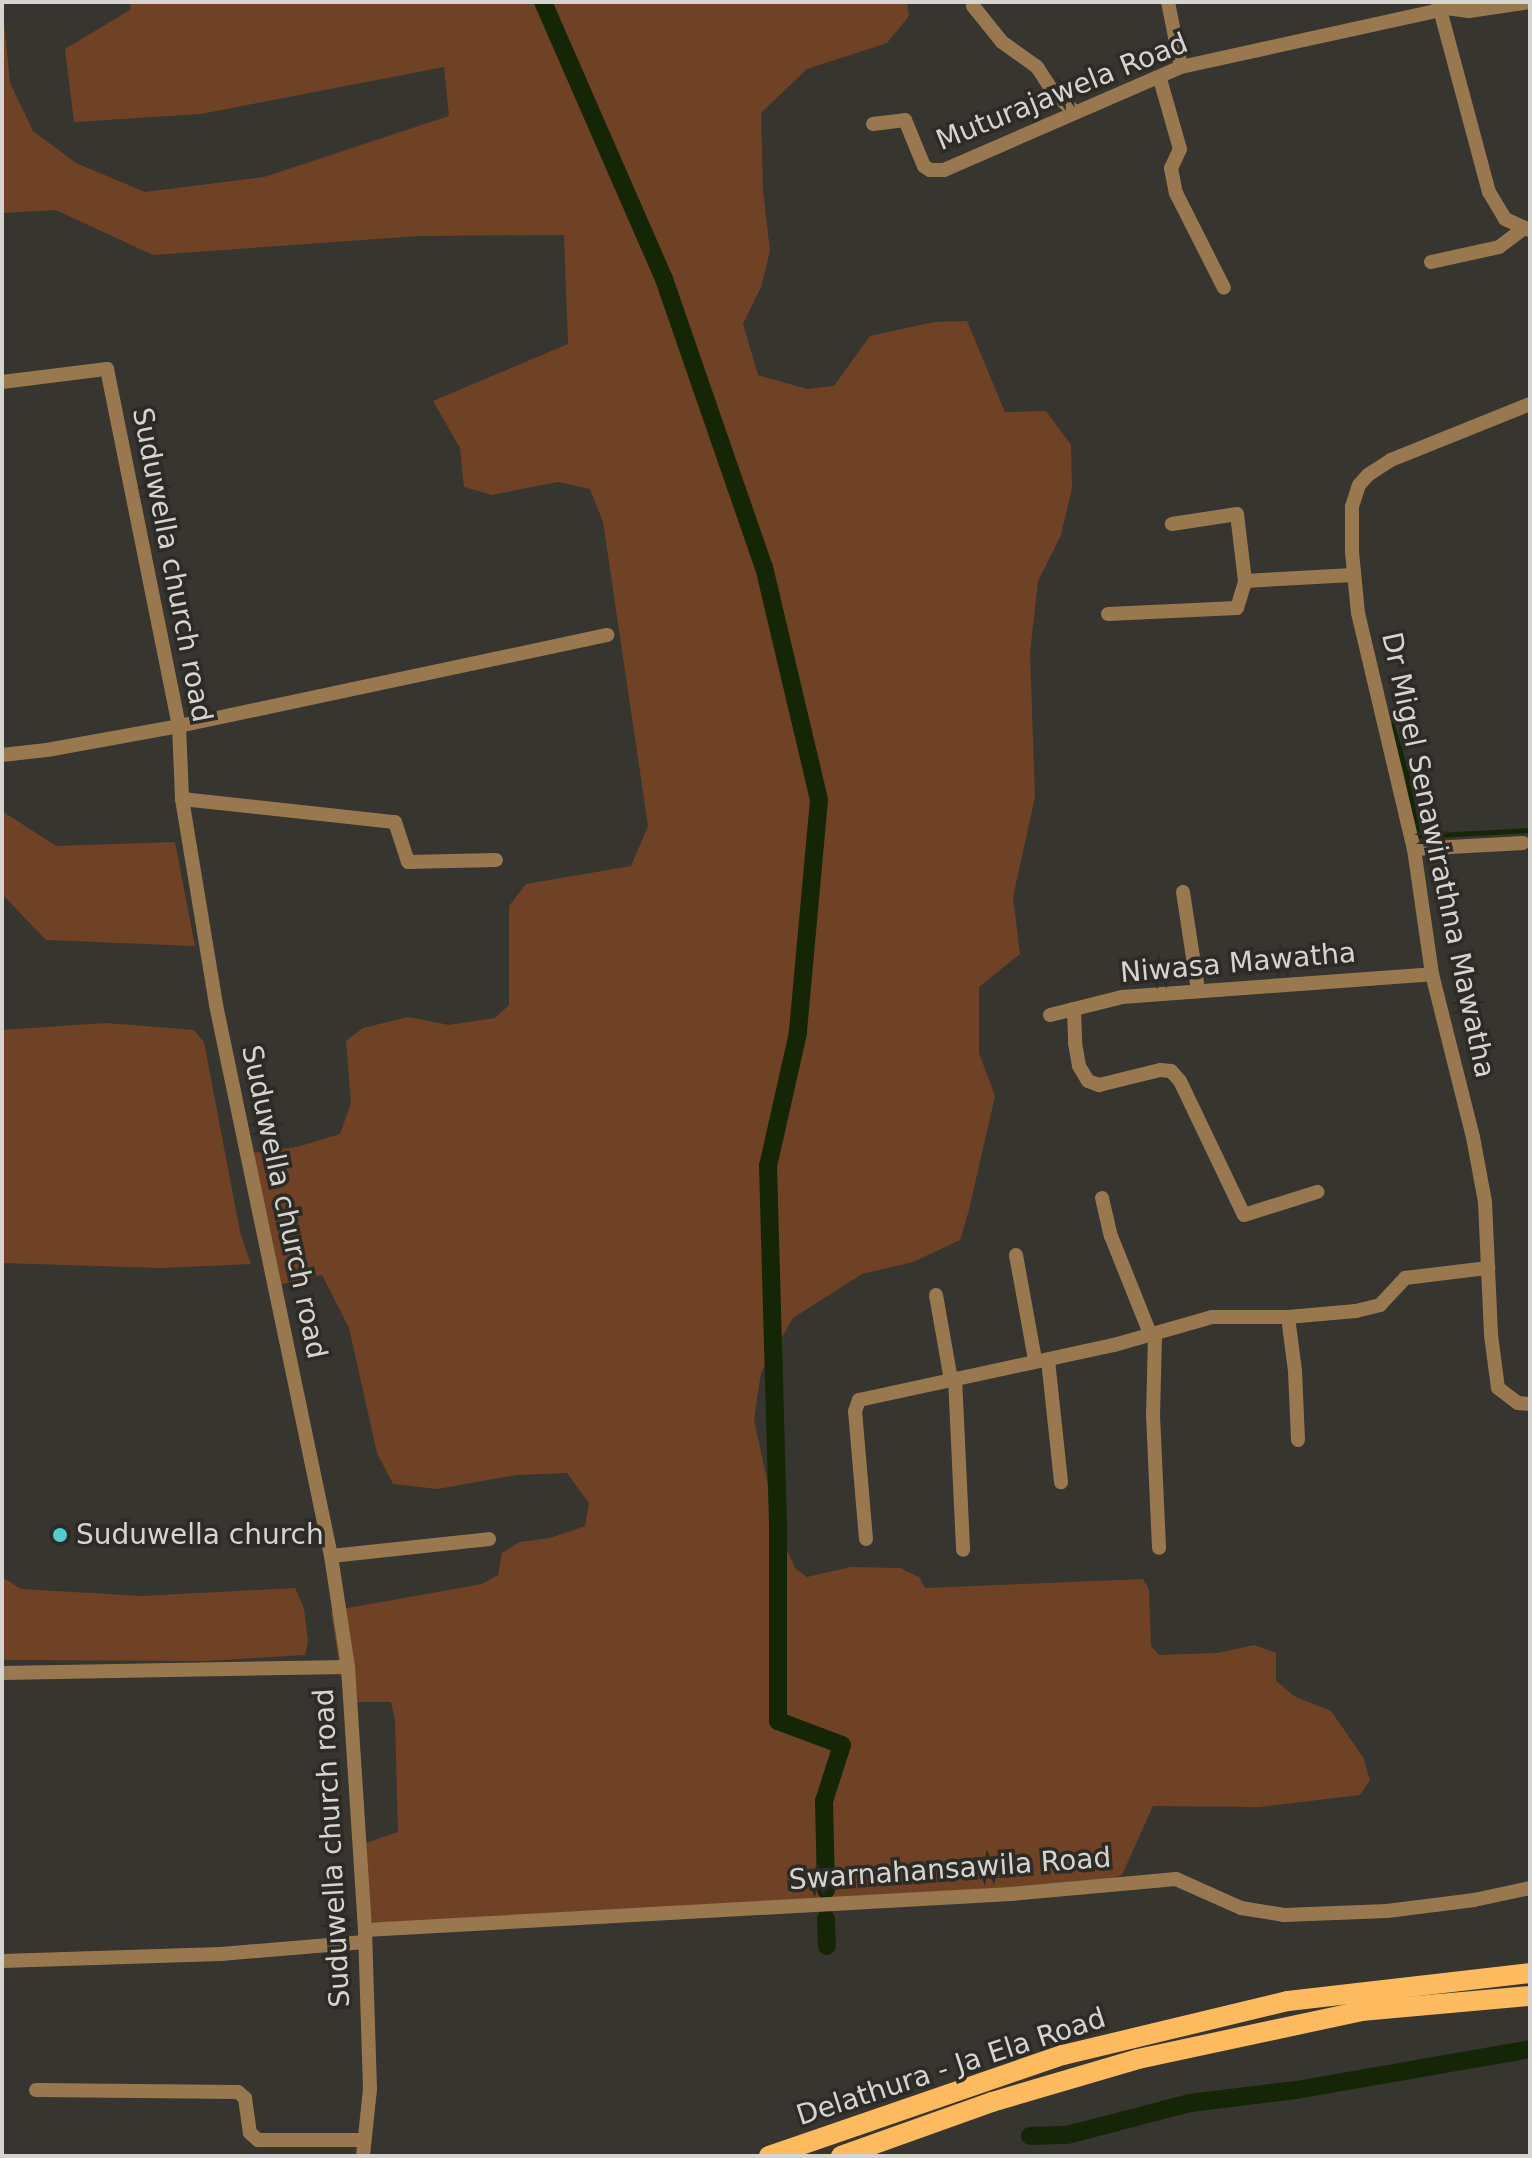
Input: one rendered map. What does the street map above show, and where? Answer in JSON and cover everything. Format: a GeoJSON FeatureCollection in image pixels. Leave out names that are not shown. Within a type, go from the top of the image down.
{"type":"FeatureCollection","features":[{"type":"Feature","properties":{"kind":"main road","name":"Delathura - Ja Ela Road"},"geometry":{"type":"LineString","coordinates":[[769,2156],[1063,2055],[1288,2001],[1530,1973]]}},
{"type":"Feature","properties":{"kind":"main road","name":"Delathura - Ja Ela Road"},"geometry":{"type":"LineString","coordinates":[[841,2156],[992,2102],[1138,2059],[1361,2011],[1530,1996]]}},
{"type":"Feature","properties":{"kind":"street"},"geometry":{"type":"LineString","coordinates":[[1168,2],[1181,67]]}},
{"type":"Feature","properties":{"kind":"street","name":"Muturajawela Road"},"geometry":{"type":"LineString","coordinates":[[873,124],[905,120],[924,166],[930,170],[944,170],[1075,112],[1160,79],[1181,67],[1439,6],[1469,11],[1530,2]]}},
{"type":"Feature","properties":{"kind":"street"},"geometry":{"type":"LineString","coordinates":[[973,6],[1002,42],[1037,67],[1055,95],[1075,112]]}},
{"type":"Feature","properties":{"kind":"street"},"geometry":{"type":"LineString","coordinates":[[1439,6],[1489,192],[1505,219],[1527,229]]}},
{"type":"Feature","properties":{"kind":"street"},"geometry":{"type":"LineString","coordinates":[[1160,79],[1180,149],[1171,168],[1176,193],[1224,288]]}},
{"type":"Feature","properties":{"kind":"street"},"geometry":{"type":"LineString","coordinates":[[1431,262],[1499,247],[1527,229]]}},
{"type":"Feature","properties":{"kind":"street","name":"Suduwella church road"},"geometry":{"type":"LineString","coordinates":[[2,382],[107,369],[179,726],[182,799],[216,1005],[331,1556],[348,1667],[370,2089],[363,2156]]}},
{"type":"Feature","properties":{"kind":"street","name":"Dr Migel Senawirathna Mawatha"},"geometry":{"type":"LineString","coordinates":[[1530,404],[1391,460],[1359,485],[1352,507],[1353,575],[1358,613],[1414,849],[1432,974],[1473,1137],[1485,1202],[1498,1388],[1518,1403],[1530,1404]]}},
{"type":"Feature","properties":{"kind":"street"},"geometry":{"type":"LineString","coordinates":[[1108,614],[1237,608],[1245,581],[1237,514],[1232,512],[1172,524]]}},
{"type":"Feature","properties":{"kind":"street"},"geometry":{"type":"LineString","coordinates":[[1245,581],[1353,575]]}},
{"type":"Feature","properties":{"kind":"street"},"geometry":{"type":"LineString","coordinates":[[2,755],[179,726],[607,635]]}},
{"type":"Feature","properties":{"kind":"street"},"geometry":{"type":"LineString","coordinates":[[182,799],[395,822],[408,862],[496,860]]}},
{"type":"Feature","properties":{"kind":"street"},"geometry":{"type":"LineString","coordinates":[[1414,849],[1523,843]]}},
{"type":"Feature","properties":{"kind":"street"},"geometry":{"type":"LineString","coordinates":[[1183,892],[1198,990]]}},
{"type":"Feature","properties":{"kind":"street","name":"Niwasa Mawatha"},"geometry":{"type":"LineString","coordinates":[[1050,1015],[1122,997],[1432,974]]}},
{"type":"Feature","properties":{"kind":"street"},"geometry":{"type":"LineString","coordinates":[[1074,1009],[1079,1066],[1088,1081],[1099,1085],[1160,1070],[1171,1071],[1180,1081],[1244,1215],[1317,1192]]}},
{"type":"Feature","properties":{"kind":"street"},"geometry":{"type":"LineString","coordinates":[[1102,1198],[1111,1236],[1153,1336],[1159,1548]]}},
{"type":"Feature","properties":{"kind":"street"},"geometry":{"type":"LineString","coordinates":[[1016,1255],[1042,1360],[1061,1482]]}},
{"type":"Feature","properties":{"kind":"street"},"geometry":{"type":"LineString","coordinates":[[866,1539],[856,1402],[1153,1336],[1212,1317],[1288,1317],[1356,1311],[1380,1305],[1405,1278],[1488,1268]]}},
{"type":"Feature","properties":{"kind":"street"},"geometry":{"type":"LineString","coordinates":[[936,1295],[953,1379],[963,1550]]}},
{"type":"Feature","properties":{"kind":"street"},"geometry":{"type":"LineString","coordinates":[[1288,1317],[1295,1371],[1298,1440]]}},
{"type":"Feature","properties":{"kind":"street"},"geometry":{"type":"LineString","coordinates":[[331,1556],[489,1539]]}},
{"type":"Feature","properties":{"kind":"street"},"geometry":{"type":"LineString","coordinates":[[2,1673],[348,1667]]}},
{"type":"Feature","properties":{"kind":"street","name":"Swarnahansawila Road"},"geometry":{"type":"LineString","coordinates":[[2,1961],[221,1954],[364,1936],[1011,1894],[1176,1879],[1241,1908],[1284,1915],[1387,1911],[1474,1900],[1530,1888]]}},
{"type":"Feature","properties":{"kind":"street"},"geometry":{"type":"LineString","coordinates":[[36,2090],[238,2092],[245,2098],[250,2133],[258,2140],[363,2140]]}},
{"type":"Feature","properties":{"kind":"shaded area"},"geometry":{"type":"Polygon","coordinates":[[[2,2],[10,83],[33,131],[76,163],[145,192],[264,177],[449,116],[444,67],[201,114],[74,122],[65,49],[130,10],[131,2],[907,2],[909,16],[887,43],[807,69],[761,113],[763,191],[770,251],[761,287],[743,324],[758,375],[807,389],[834,386],[870,336],[934,322],[967,321],[1005,412],[1046,411],[1071,445],[1072,488],[1061,535],[1038,581],[1030,653],[1035,797],[1013,897],[1020,954],[979,987],[979,1053],[995,1096],[969,1210],[960,1240],[913,1262],[862,1274],[793,1318],[761,1373],[754,1420],[778,1530],[795,1568],[807,1577],[851,1567],[900,1568],[919,1577],[925,1588],[1143,1579],[1149,1590],[1151,1646],[1159,1655],[1217,1653],[1254,1645],[1276,1653],[1276,1681],[1294,1696],[1331,1711],[1363,1757],[1370,1780],[1360,1795],[1259,1807],[1153,1806],[1122,1875],[1100,1882],[385,1924],[368,1921],[363,1844],[398,1832],[395,1720],[391,1702],[345,1702],[331,1611],[482,1584],[498,1575],[502,1553],[520,1542],[550,1538],[585,1526],[589,1503],[567,1473],[516,1475],[438,1489],[393,1484],[377,1453],[349,1328],[322,1275],[278,1285],[250,1153],[297,1147],[340,1134],[351,1103],[346,1041],[363,1028],[408,1017],[449,1025],[495,1018],[509,1005],[509,906],[526,884],[631,866],[648,826],[603,522],[590,489],[558,482],[492,495],[464,487],[460,448],[433,401],[568,344],[564,235],[419,236],[153,255],[56,210],[2,213],[2,2]]]}},
{"type":"Feature","properties":{"kind":"shaded area"},"geometry":{"type":"Polygon","coordinates":[[[2,811],[56,846],[175,842],[195,946],[46,940],[2,894],[2,811]]]}},
{"type":"Feature","properties":{"kind":"shaded area"},"geometry":{"type":"Polygon","coordinates":[[[106,1023],[194,1030],[204,1042],[240,1232],[251,1264],[160,1268],[2,1263],[2,1030],[106,1023]]]}},
{"type":"Feature","properties":{"kind":"shaded area"},"geometry":{"type":"Polygon","coordinates":[[[2,1577],[21,1589],[142,1596],[295,1588],[304,1608],[308,1642],[305,1655],[207,1661],[2,1660],[2,1577]]]}},
{"type":"Feature","properties":{"kind":"waterway"},"geometry":{"type":"LineString","coordinates":[[543,2],[664,279],[764,567],[819,800],[798,1033],[768,1166],[778,1530],[778,1721],[842,1745],[824,1801],[826,1890]]}},
{"type":"Feature","properties":{"kind":"waterway"},"geometry":{"type":"LineString","coordinates":[[1392,725],[1406,772],[1418,836],[1530,830]]}},
{"type":"Feature","properties":{"kind":"waterway"},"geometry":{"type":"LineString","coordinates":[[826,1919],[827,1946]]}},
{"type":"Feature","properties":{"kind":"waterway"},"geometry":{"type":"LineString","coordinates":[[1030,2136],[1067,2135],[1190,2103],[1296,2090],[1530,2049]]}},
{"type":"Feature","properties":{"kind":"place","name":"Suduwella church"},"geometry":{"type":"Point","coordinates":[60,1535]}}]}
